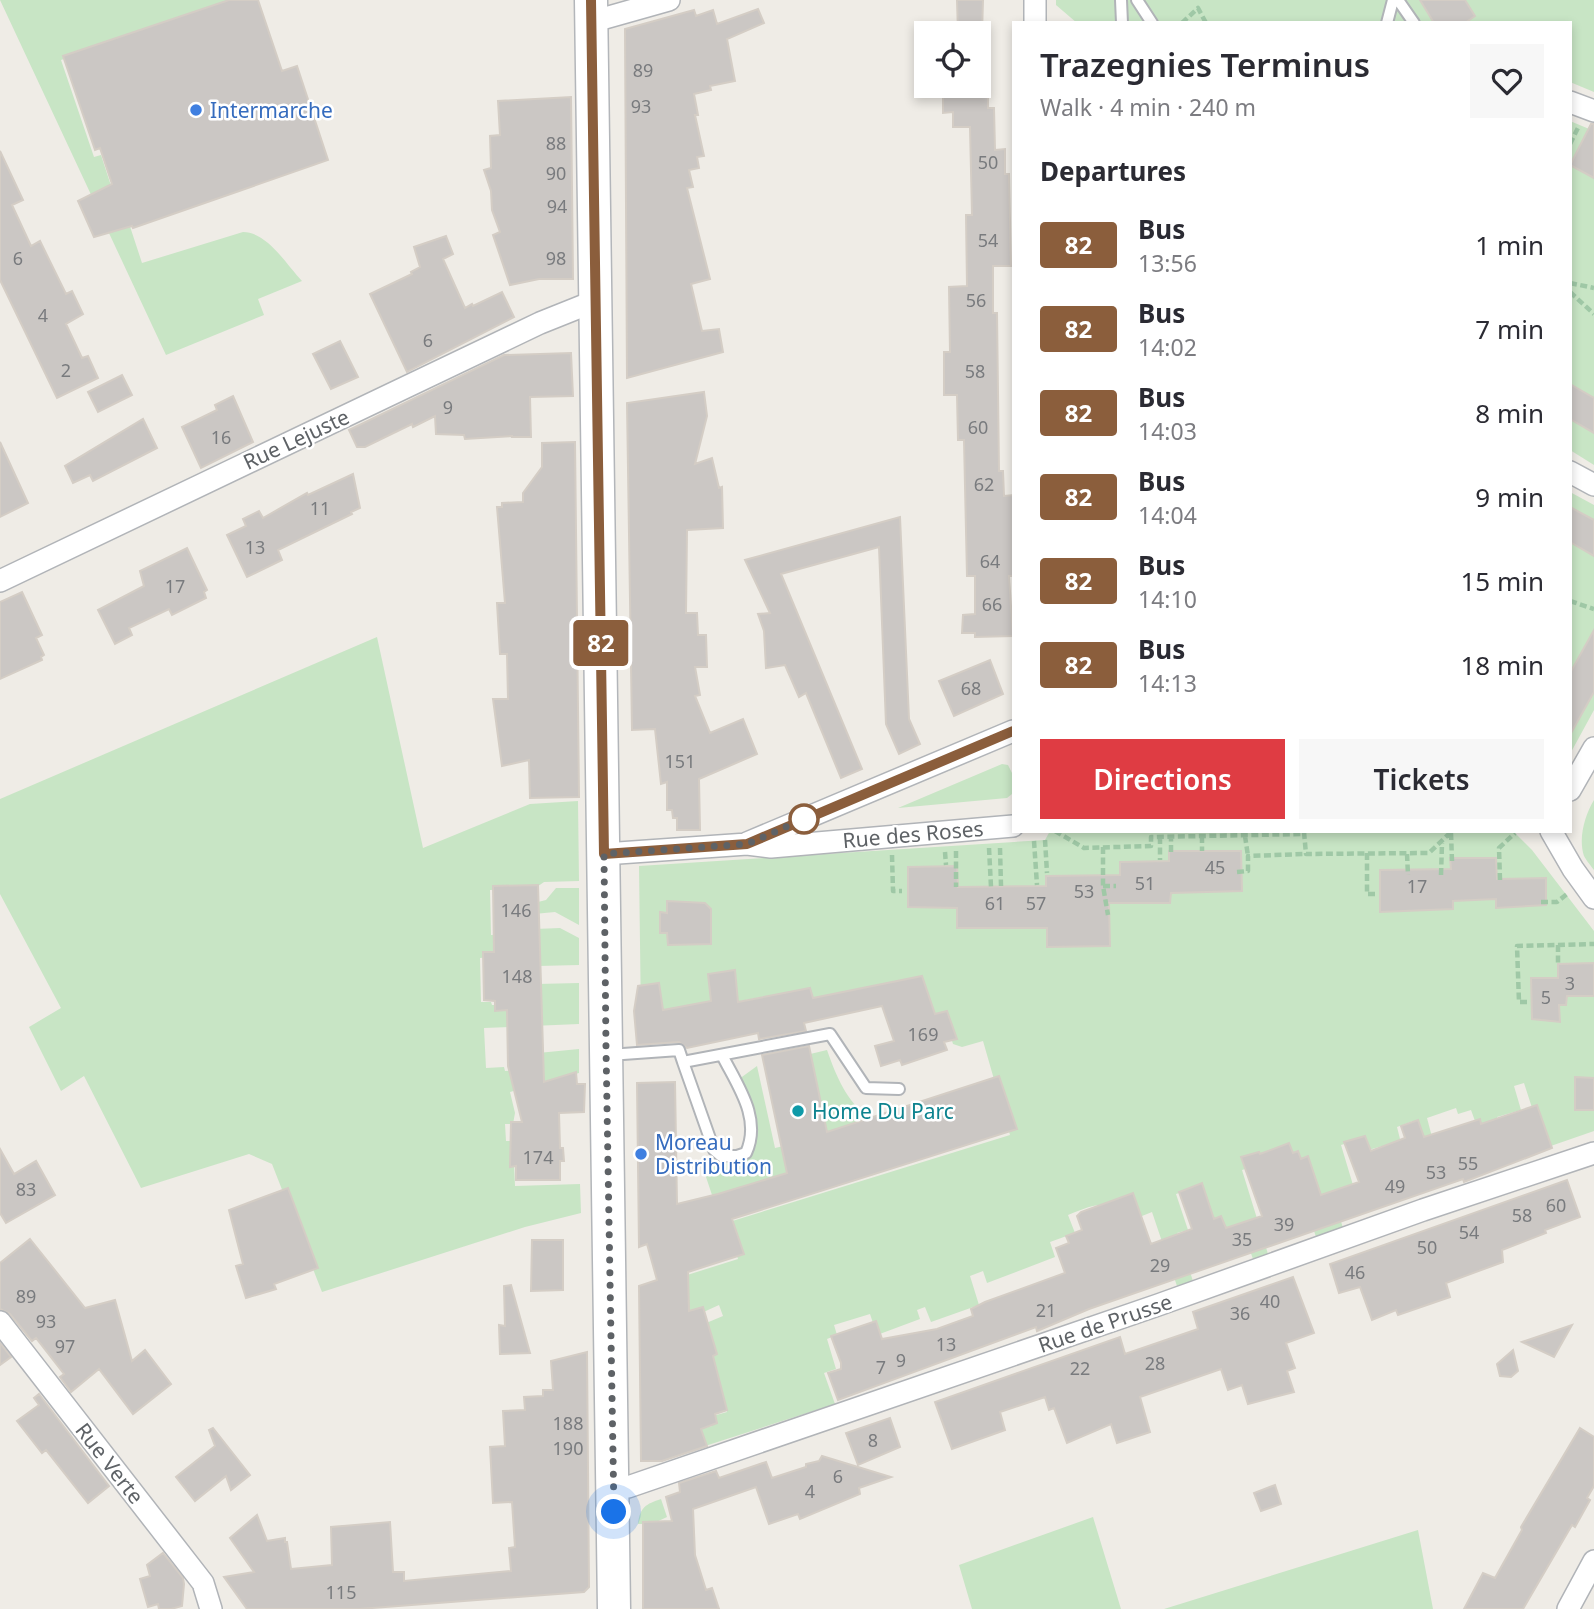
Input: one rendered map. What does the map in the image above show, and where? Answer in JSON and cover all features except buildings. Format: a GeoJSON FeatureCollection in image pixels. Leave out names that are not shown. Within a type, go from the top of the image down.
{"type":"FeatureCollection","features":[{"type":"Feature","properties":{"kind":"main road"},"geometry":{"type":"LineString","coordinates":[[591,11],[614,1609]]}},
{"type":"Feature","properties":{"kind":"street"},"geometry":{"type":"LineString","coordinates":[[591,11],[608,15],[669,0]]}},
{"type":"Feature","properties":{"kind":"street"},"geometry":{"type":"LineString","coordinates":[[1035,0],[1035,21]]}},
{"type":"Feature","properties":{"kind":"street"},"geometry":{"type":"LineString","coordinates":[[1572,103],[1594,111]]}},
{"type":"Feature","properties":{"kind":"street","name":"Rue Lejuste"},"geometry":{"type":"LineString","coordinates":[[0,581],[540,323],[595,301]]}},
{"type":"Feature","properties":{"kind":"street"},"geometry":{"type":"LineString","coordinates":[[1572,473],[1594,485]]}},
{"type":"Feature","properties":{"kind":"street"},"geometry":{"type":"LineString","coordinates":[[747,844],[1012,732]]}},
{"type":"Feature","properties":{"kind":"street"},"geometry":{"type":"LineString","coordinates":[[1572,786],[1594,748]]}},
{"type":"Feature","properties":{"kind":"street","name":"Rue des Roses"},"geometry":{"type":"LineString","coordinates":[[604,854],[747,844],[771,847],[1012,826]]}},
{"type":"Feature","properties":{"kind":"street"},"geometry":{"type":"LineString","coordinates":[[1552,833],[1594,898]]}},
{"type":"Feature","properties":{"kind":"street","name":"Rue de Prusse"},"geometry":{"type":"LineString","coordinates":[[614,1488],[654,1479],[1158,1305],[1423,1210],[1594,1153]]}},
{"type":"Feature","properties":{"kind":"street","name":"Rue Verte"},"geometry":{"type":"LineString","coordinates":[[0,1322],[203,1583],[211,1609]]}},
{"type":"Feature","properties":{"kind":"street"},"geometry":{"type":"LineString","coordinates":[[1568,1609],[1594,1562]]}},
{"type":"Feature","properties":{"kind":"lane"},"geometry":{"type":"LineString","coordinates":[[1121,0],[1122,21]]}},
{"type":"Feature","properties":{"kind":"lane"},"geometry":{"type":"LineString","coordinates":[[1137,0],[1151,21]]}},
{"type":"Feature","properties":{"kind":"lane"},"geometry":{"type":"LineString","coordinates":[[1388,21],[1396,0]]}},
{"type":"Feature","properties":{"kind":"lane"},"geometry":{"type":"LineString","coordinates":[[1396,0],[1412,21]]}},
{"type":"Feature","properties":{"kind":"lane"},"geometry":{"type":"LineString","coordinates":[[683,1062],[830,1034],[866,1088],[899,1089]]}},
{"type":"Feature","properties":{"kind":"lane"},"geometry":{"type":"LineString","coordinates":[[606,1055],[679,1050],[714,1150],[721,1156],[737,1156],[746,1153],[752,1122],[750,1111],[722,1055]]}},
{"type":"Feature","properties":{"kind":"path"},"geometry":{"type":"LineString","coordinates":[[1184,21],[1198,8],[1205,21]]}},
{"type":"Feature","properties":{"kind":"path"},"geometry":{"type":"LineString","coordinates":[[1572,284],[1594,288]]}},
{"type":"Feature","properties":{"kind":"path"},"geometry":{"type":"LineString","coordinates":[[1572,294],[1594,314]]}},
{"type":"Feature","properties":{"kind":"path"},"geometry":{"type":"LineString","coordinates":[[1572,602],[1594,609]]}},
{"type":"Feature","properties":{"kind":"path"},"geometry":{"type":"LineString","coordinates":[[1058,833],[1084,848],[1151,846],[1151,837],[1304,833],[1306,854]]}},
{"type":"Feature","properties":{"kind":"path"},"geometry":{"type":"LineString","coordinates":[[1248,856],[1429,853],[1450,833]]}},
{"type":"Feature","properties":{"kind":"path"},"geometry":{"type":"LineString","coordinates":[[1451,833],[1452,861]]}},
{"type":"Feature","properties":{"kind":"path"},"geometry":{"type":"LineString","coordinates":[[1500,880],[1499,848],[1515,833]]}},
{"type":"Feature","properties":{"kind":"path"},"geometry":{"type":"LineString","coordinates":[[1202,836],[1202,851]]}},
{"type":"Feature","properties":{"kind":"path"},"geometry":{"type":"LineString","coordinates":[[1237,872],[1248,871],[1245,836]]}},
{"type":"Feature","properties":{"kind":"path"},"geometry":{"type":"LineString","coordinates":[[1160,837],[1160,860]]}},
{"type":"Feature","properties":{"kind":"path"},"geometry":{"type":"LineString","coordinates":[[1171,837],[1171,852]]}},
{"type":"Feature","properties":{"kind":"path"},"geometry":{"type":"LineString","coordinates":[[1045,840],[1047,873]]}},
{"type":"Feature","properties":{"kind":"path"},"geometry":{"type":"LineString","coordinates":[[1034,841],[1037,885]]}},
{"type":"Feature","properties":{"kind":"path"},"geometry":{"type":"LineString","coordinates":[[1441,875],[1442,842]]}},
{"type":"Feature","properties":{"kind":"path"},"geometry":{"type":"LineString","coordinates":[[999,843],[1001,886]]}},
{"type":"Feature","properties":{"kind":"path"},"geometry":{"type":"LineString","coordinates":[[989,844],[991,887]]}},
{"type":"Feature","properties":{"kind":"path"},"geometry":{"type":"LineString","coordinates":[[956,846],[957,887]]}},
{"type":"Feature","properties":{"kind":"path"},"geometry":{"type":"LineString","coordinates":[[1102,848],[1103,886],[1108,915]]}},
{"type":"Feature","properties":{"kind":"path"},"geometry":{"type":"LineString","coordinates":[[892,851],[893,891],[901,891]]}},
{"type":"Feature","properties":{"kind":"path"},"geometry":{"type":"LineString","coordinates":[[1367,853],[1367,894],[1376,894]]}},
{"type":"Feature","properties":{"kind":"path"},"geometry":{"type":"LineString","coordinates":[[1407,854],[1408,875]]}},
{"type":"Feature","properties":{"kind":"path"},"geometry":{"type":"LineString","coordinates":[[1103,886],[1116,886]]}},
{"type":"Feature","properties":{"kind":"path"},"geometry":{"type":"LineString","coordinates":[[1541,902],[1557,902],[1568,894]]}},
{"type":"Feature","properties":{"kind":"path"},"geometry":{"type":"LineString","coordinates":[[1527,1002],[1518,1002],[1517,946],[1594,944]]}},
{"type":"Feature","properties":{"kind":"path"},"geometry":{"type":"LineString","coordinates":[[1558,945],[1558,965]]}},
{"type":"Feature","properties":{"kind":"green space"},"geometry":{"type":"Polygon","coordinates":[[[0,0],[239,0],[61,60],[94,157],[101,155],[115,198],[120,196],[142,263],[243,232],[252,233],[268,243],[302,281],[258,299],[264,315],[166,355],[0,0]]]}},
{"type":"Feature","properties":{"kind":"green space"},"geometry":{"type":"Polygon","coordinates":[[[1056,0],[1594,0],[1594,92],[1572,83],[1572,21],[1075,21],[1056,5],[1056,0]]]}},
{"type":"Feature","properties":{"kind":"green space"},"geometry":{"type":"Polygon","coordinates":[[[1572,122],[1594,131],[1594,465],[1572,451],[1572,122]]]}},
{"type":"Feature","properties":{"kind":"green space"},"geometry":{"type":"Polygon","coordinates":[[[1572,493],[1594,505],[1594,710],[1572,750],[1572,493]]]}},
{"type":"Feature","properties":{"kind":"green space"},"geometry":{"type":"Polygon","coordinates":[[[377,637],[423,848],[530,804],[578,801],[579,881],[544,882],[534,889],[490,890],[491,935],[534,934],[535,929],[560,928],[579,938],[579,965],[538,966],[491,957],[480,958],[481,1002],[491,1002],[492,1005],[537,1005],[537,984],[579,983],[579,1024],[484,1028],[486,1068],[504,1067],[505,1071],[539,1069],[538,1053],[579,1049],[579,1073],[510,1092],[515,1113],[513,1124],[505,1124],[506,1141],[513,1141],[515,1186],[580,1184],[581,1213],[525,1227],[322,1292],[272,1164],[249,1154],[141,1188],[84,1076],[61,1091],[29,1027],[61,1008],[0,894],[0,799],[377,637]]]}},
{"type":"Feature","properties":{"kind":"green space"},"geometry":{"type":"Polygon","coordinates":[[[1002,764],[1008,765],[1012,773],[1012,794],[1007,798],[898,808],[1002,764]]]}},
{"type":"Feature","properties":{"kind":"green space"},"geometry":{"type":"Polygon","coordinates":[[[1594,800],[1594,870],[1584,856],[1582,834],[1594,800]]]}},
{"type":"Feature","properties":{"kind":"green space"},"geometry":{"type":"Polygon","coordinates":[[[1049,833],[1515,833],[1532,850],[1594,931],[1594,1131],[1545,1148],[1524,1083],[1514,1086],[1521,1110],[1497,1117],[1499,1126],[1479,1132],[1471,1110],[1458,1114],[1456,1108],[1427,1118],[1437,1156],[1419,1140],[1413,1121],[1397,1127],[1401,1143],[1394,1170],[1386,1145],[1365,1151],[1361,1139],[1341,1145],[1353,1185],[1332,1192],[1343,1228],[1316,1237],[1292,1163],[1261,1164],[1242,1170],[1268,1254],[1253,1259],[1241,1225],[1222,1231],[1218,1218],[1212,1219],[1201,1186],[1176,1194],[1188,1230],[1177,1233],[1193,1281],[1177,1286],[1152,1212],[1137,1218],[1117,1208],[1103,1205],[1080,1210],[1068,1215],[1075,1233],[1050,1242],[1055,1257],[987,1283],[983,1271],[970,1276],[979,1305],[931,1322],[925,1307],[917,1310],[920,1319],[877,1335],[870,1314],[834,1325],[837,1335],[827,1339],[836,1369],[824,1373],[835,1404],[702,1447],[694,1431],[712,1426],[709,1417],[727,1412],[699,1326],[723,1316],[719,1305],[686,1320],[665,1282],[738,1259],[733,1244],[700,1231],[1010,1135],[983,1041],[962,1047],[953,1044],[944,1015],[903,1028],[895,1004],[807,1003],[804,989],[641,1020],[639,866],[1045,840],[1049,833]]]}},
{"type":"Feature","properties":{"kind":"green space"},"geometry":{"type":"Polygon","coordinates":[[[556,888],[579,888],[579,925],[555,912],[534,914],[534,903],[546,900],[556,888]]]}},
{"type":"Feature","properties":{"kind":"green space"},"geometry":{"type":"Polygon","coordinates":[[[827,1050],[843,1088],[854,1104],[869,1118],[848,1125],[854,1145],[805,1177],[714,1201],[702,1165],[721,1156],[737,1156],[752,1135],[735,1082],[757,1066],[775,1148],[823,1137],[806,1055],[827,1050]]]}},
{"type":"Feature","properties":{"kind":"green space"},"geometry":{"type":"Polygon","coordinates":[[[661,1499],[667,1517],[652,1524],[638,1524],[645,1507],[661,1499]]]}},
{"type":"Feature","properties":{"kind":"green space"},"geometry":{"type":"Polygon","coordinates":[[[1093,1517],[1121,1609],[972,1609],[959,1565],[1093,1517]]]}},
{"type":"Feature","properties":{"kind":"green space"},"geometry":{"type":"Polygon","coordinates":[[[1418,1530],[1433,1609],[1164,1609],[1418,1530]]]}},
{"type":"Feature","properties":{"kind":"bus line","name":"82"},"geometry":{"type":"LineString","coordinates":[[591,0],[604,854],[747,844],[1012,731]]}},
{"type":"Feature","properties":{"kind":"place","name":"Intermarche"},"geometry":{"type":"Point","coordinates":[196,110]}},
{"type":"Feature","properties":{"kind":"place","name":"Home Du Parc"},"geometry":{"type":"Point","coordinates":[798,1111]}},
{"type":"Feature","properties":{"kind":"place","name":"Moreau Distribution"},"geometry":{"type":"Point","coordinates":[641,1154]}},
{"type":"Feature","properties":{"kind":"route"},"geometry":{"type":"LineString","coordinates":[[614,1512],[604,854],[747,844],[804,819]]}}]}
